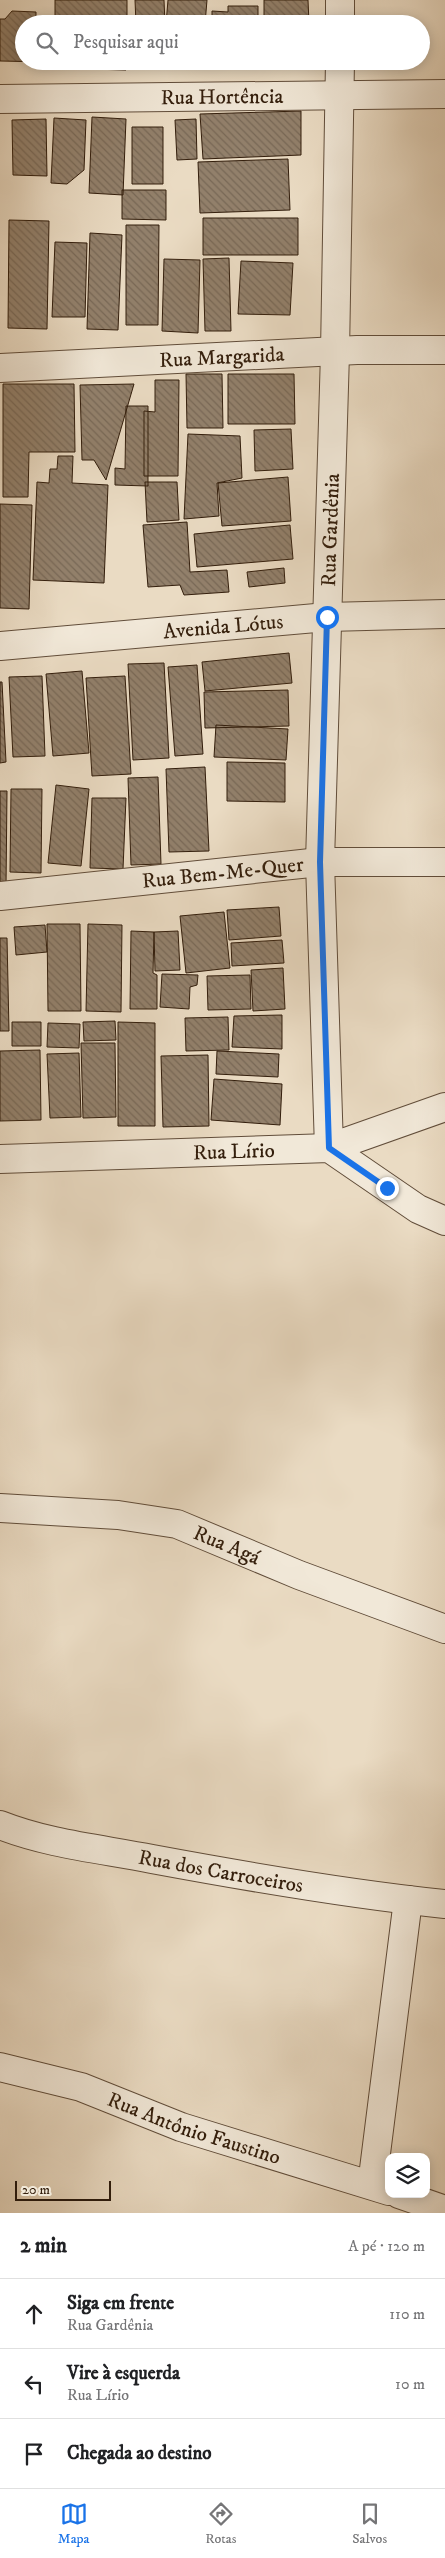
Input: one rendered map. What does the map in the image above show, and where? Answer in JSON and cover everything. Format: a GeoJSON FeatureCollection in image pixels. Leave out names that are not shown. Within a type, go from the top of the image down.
{"type":"FeatureCollection","features":[{"type":"Feature","properties":{"kind":"street"},"geometry":{"type":"LineString","coordinates":[[340,0],[340,15]]}},
{"type":"Feature","properties":{"kind":"street","name":"Rua Gardênia"},"geometry":{"type":"LineString","coordinates":[[329,1148],[320,862],[336,353],[340,70]]}},
{"type":"Feature","properties":{"kind":"street","name":"Rua Hortência"},"geometry":{"type":"LineString","coordinates":[[0,99],[445,94]]}},
{"type":"Feature","properties":{"kind":"street","name":"Rua Margarida"},"geometry":{"type":"LineString","coordinates":[[0,368],[336,353],[358,350],[445,350]]}},
{"type":"Feature","properties":{"kind":"street","name":"Avenida Lótus"},"geometry":{"type":"LineString","coordinates":[[0,646],[327,617],[445,614]]}},
{"type":"Feature","properties":{"kind":"street","name":"Rua Bem-Me-Quer"},"geometry":{"type":"LineString","coordinates":[[0,896],[320,862],[445,862]]}},
{"type":"Feature","properties":{"kind":"street","name":"Rua Lírio"},"geometry":{"type":"LineString","coordinates":[[0,1159],[329,1148],[445,1107]]}},
{"type":"Feature","properties":{"kind":"street"},"geometry":{"type":"LineString","coordinates":[[329,1148],[418,1209],[445,1221]]}},
{"type":"Feature","properties":{"kind":"street","name":"Rua Agá"},"geometry":{"type":"LineString","coordinates":[[0,1508],[118,1515],[177,1524],[299,1575],[445,1629]]}},
{"type":"Feature","properties":{"kind":"street","name":"Rua dos Carroceiros"},"geometry":{"type":"LineString","coordinates":[[0,1825],[22,1834],[207,1869],[445,1904]]}},
{"type":"Feature","properties":{"kind":"street"},"geometry":{"type":"LineString","coordinates":[[380,2188],[408,1900]]}},
{"type":"Feature","properties":{"kind":"street","name":"Rua Antônio Faustino"},"geometry":{"type":"LineString","coordinates":[[0,2067],[81,2087],[181,2127],[380,2188]]}},
{"type":"Feature","properties":{"kind":"street"},"geometry":{"type":"LineString","coordinates":[[410,2198],[445,2210]]}},
{"type":"Feature","properties":{"kind":"building"},"geometry":{"type":"Polygon","coordinates":[[[55,0],[127,0],[127,15],[55,15],[55,0]]]}},
{"type":"Feature","properties":{"kind":"building"},"geometry":{"type":"Polygon","coordinates":[[[135,0],[164,0],[165,15],[136,15],[135,0]]]}},
{"type":"Feature","properties":{"kind":"building"},"geometry":{"type":"Polygon","coordinates":[[[168,0],[207,0],[206,15],[167,15],[168,0]]]}},
{"type":"Feature","properties":{"kind":"building"},"geometry":{"type":"Polygon","coordinates":[[[264,0],[308,0],[309,15],[264,15],[264,0]]]}},
{"type":"Feature","properties":{"kind":"building"},"geometry":{"type":"Polygon","coordinates":[[[228,6],[258,6],[258,15],[212,15],[212,11],[228,12],[228,6]]]}},
{"type":"Feature","properties":{"kind":"building"},"geometry":{"type":"Polygon","coordinates":[[[12,11],[36,12],[36,15],[15,15],[15,61],[0,61],[0,19],[5,19],[12,11]]]}},
{"type":"Feature","properties":{"kind":"building"},"geometry":{"type":"Polygon","coordinates":[[[301,111],[301,155],[203,159],[200,114],[301,111]]]}},
{"type":"Feature","properties":{"kind":"building"},"geometry":{"type":"Polygon","coordinates":[[[92,117],[126,119],[123,195],[89,193],[92,117]]]}},
{"type":"Feature","properties":{"kind":"building"},"geometry":{"type":"Polygon","coordinates":[[[54,118],[86,120],[84,170],[67,184],[51,183],[54,118]]]}},
{"type":"Feature","properties":{"kind":"building"},"geometry":{"type":"Polygon","coordinates":[[[46,119],[47,176],[13,175],[12,120],[46,119]]]}},
{"type":"Feature","properties":{"kind":"building"},"geometry":{"type":"Polygon","coordinates":[[[196,119],[197,159],[177,160],[175,120],[196,119]]]}},
{"type":"Feature","properties":{"kind":"building"},"geometry":{"type":"Polygon","coordinates":[[[132,127],[163,127],[163,184],[132,184],[132,127]]]}},
{"type":"Feature","properties":{"kind":"building"},"geometry":{"type":"Polygon","coordinates":[[[288,159],[290,210],[200,213],[198,162],[288,159]]]}},
{"type":"Feature","properties":{"kind":"building"},"geometry":{"type":"Polygon","coordinates":[[[122,190],[166,190],[166,220],[122,219],[122,190]]]}},
{"type":"Feature","properties":{"kind":"building"},"geometry":{"type":"Polygon","coordinates":[[[203,218],[298,218],[298,255],[203,255],[203,218]]]}},
{"type":"Feature","properties":{"kind":"building"},"geometry":{"type":"Polygon","coordinates":[[[9,220],[49,221],[47,329],[8,328],[9,220]]]}},
{"type":"Feature","properties":{"kind":"building"},"geometry":{"type":"Polygon","coordinates":[[[126,225],[159,225],[158,325],[126,325],[126,225]]]}},
{"type":"Feature","properties":{"kind":"building"},"geometry":{"type":"Polygon","coordinates":[[[90,233],[122,235],[118,330],[87,329],[90,233]]]}},
{"type":"Feature","properties":{"kind":"building"},"geometry":{"type":"Polygon","coordinates":[[[55,242],[87,243],[85,317],[52,317],[55,242]]]}},
{"type":"Feature","properties":{"kind":"building"},"geometry":{"type":"Polygon","coordinates":[[[229,258],[231,331],[205,331],[203,259],[229,258]]]}},
{"type":"Feature","properties":{"kind":"building"},"geometry":{"type":"Polygon","coordinates":[[[164,259],[200,260],[198,333],[162,331],[164,259]]]}},
{"type":"Feature","properties":{"kind":"building"},"geometry":{"type":"Polygon","coordinates":[[[241,261],[293,263],[290,315],[238,314],[241,261]]]}},
{"type":"Feature","properties":{"kind":"building"},"geometry":{"type":"Polygon","coordinates":[[[186,374],[222,374],[223,428],[187,428],[186,374]]]}},
{"type":"Feature","properties":{"kind":"building"},"geometry":{"type":"Polygon","coordinates":[[[228,374],[294,374],[295,424],[228,424],[228,374]]]}},
{"type":"Feature","properties":{"kind":"building"},"geometry":{"type":"Polygon","coordinates":[[[155,380],[179,380],[178,476],[144,476],[144,411],[155,412],[155,380]]]}},
{"type":"Feature","properties":{"kind":"building"},"geometry":{"type":"Polygon","coordinates":[[[3,384],[74,384],[75,452],[29,452],[28,497],[3,497],[3,384]]]}},
{"type":"Feature","properties":{"kind":"building"},"geometry":{"type":"Polygon","coordinates":[[[134,384],[106,480],[94,460],[82,460],[80,385],[134,384]]]}},
{"type":"Feature","properties":{"kind":"building"},"geometry":{"type":"Polygon","coordinates":[[[126,406],[148,406],[148,486],[115,485],[115,468],[125,469],[126,406]]]}},
{"type":"Feature","properties":{"kind":"building"},"geometry":{"type":"Polygon","coordinates":[[[291,429],[293,469],[255,471],[254,430],[291,429]]]}},
{"type":"Feature","properties":{"kind":"building"},"geometry":{"type":"Polygon","coordinates":[[[188,434],[240,436],[242,478],[217,483],[219,516],[184,519],[188,434]]]}},
{"type":"Feature","properties":{"kind":"building"},"geometry":{"type":"Polygon","coordinates":[[[58,456],[73,456],[72,483],[108,485],[104,583],[33,580],[37,482],[49,483],[50,469],[57,469],[58,456]]]}},
{"type":"Feature","properties":{"kind":"building"},"geometry":{"type":"Polygon","coordinates":[[[288,477],[291,521],[222,526],[218,483],[288,477]]]}},
{"type":"Feature","properties":{"kind":"building"},"geometry":{"type":"Polygon","coordinates":[[[145,482],[177,482],[179,520],[147,522],[145,482]]]}},
{"type":"Feature","properties":{"kind":"building"},"geometry":{"type":"Polygon","coordinates":[[[0,504],[32,505],[29,609],[0,608],[0,504]]]}},
{"type":"Feature","properties":{"kind":"building"},"geometry":{"type":"Polygon","coordinates":[[[187,522],[190,572],[227,570],[229,592],[184,595],[180,585],[148,587],[143,525],[187,522]]]}},
{"type":"Feature","properties":{"kind":"building"},"geometry":{"type":"Polygon","coordinates":[[[290,525],[293,559],[197,567],[194,534],[290,525]]]}},
{"type":"Feature","properties":{"kind":"building"},"geometry":{"type":"Polygon","coordinates":[[[284,568],[285,583],[249,587],[247,572],[284,568]]]}},
{"type":"Feature","properties":{"kind":"building"},"geometry":{"type":"Polygon","coordinates":[[[289,653],[292,683],[205,691],[202,662],[289,653]]]}},
{"type":"Feature","properties":{"kind":"building"},"geometry":{"type":"Polygon","coordinates":[[[164,663],[169,758],[133,760],[128,664],[164,663]]]}},
{"type":"Feature","properties":{"kind":"building"},"geometry":{"type":"Polygon","coordinates":[[[197,665],[203,754],[175,756],[168,667],[197,665]]]}},
{"type":"Feature","properties":{"kind":"building"},"geometry":{"type":"Polygon","coordinates":[[[82,671],[89,753],[53,756],[46,674],[82,671]]]}},
{"type":"Feature","properties":{"kind":"building"},"geometry":{"type":"Polygon","coordinates":[[[42,676],[45,756],[13,757],[9,677],[42,676]]]}},
{"type":"Feature","properties":{"kind":"building"},"geometry":{"type":"Polygon","coordinates":[[[125,676],[131,774],[92,776],[86,678],[125,676]]]}},
{"type":"Feature","properties":{"kind":"building"},"geometry":{"type":"Polygon","coordinates":[[[0,682],[2,682],[6,762],[0,763],[0,682]]]}},
{"type":"Feature","properties":{"kind":"building"},"geometry":{"type":"Polygon","coordinates":[[[288,690],[289,726],[205,728],[204,692],[288,690]]]}},
{"type":"Feature","properties":{"kind":"building"},"geometry":{"type":"Polygon","coordinates":[[[216,725],[288,729],[286,760],[214,757],[216,725]]]}},
{"type":"Feature","properties":{"kind":"building"},"geometry":{"type":"Polygon","coordinates":[[[227,762],[285,763],[285,802],[227,801],[227,762]]]}},
{"type":"Feature","properties":{"kind":"building"},"geometry":{"type":"Polygon","coordinates":[[[205,767],[209,851],[169,852],[166,769],[205,767]]]}},
{"type":"Feature","properties":{"kind":"building"},"geometry":{"type":"Polygon","coordinates":[[[158,777],[161,864],[131,865],[128,778],[158,777]]]}},
{"type":"Feature","properties":{"kind":"building"},"geometry":{"type":"Polygon","coordinates":[[[56,785],[89,789],[81,866],[48,863],[56,785]]]}},
{"type":"Feature","properties":{"kind":"building"},"geometry":{"type":"Polygon","coordinates":[[[11,789],[42,789],[41,873],[10,872],[11,789]]]}},
{"type":"Feature","properties":{"kind":"building"},"geometry":{"type":"Polygon","coordinates":[[[0,791],[7,791],[6,887],[0,887],[0,791]]]}},
{"type":"Feature","properties":{"kind":"building"},"geometry":{"type":"Polygon","coordinates":[[[92,798],[126,798],[123,869],[90,868],[92,798]]]}},
{"type":"Feature","properties":{"kind":"building"},"geometry":{"type":"Polygon","coordinates":[[[279,907],[281,936],[229,940],[227,910],[279,907]]]}},
{"type":"Feature","properties":{"kind":"building"},"geometry":{"type":"Polygon","coordinates":[[[224,912],[230,968],[186,973],[180,916],[224,912]]]}},
{"type":"Feature","properties":{"kind":"building"},"geometry":{"type":"Polygon","coordinates":[[[47,924],[80,924],[81,1011],[48,1011],[47,924]]]}},
{"type":"Feature","properties":{"kind":"building"},"geometry":{"type":"Polygon","coordinates":[[[88,924],[122,925],[121,1012],[86,1011],[88,924]]]}},
{"type":"Feature","properties":{"kind":"building"},"geometry":{"type":"Polygon","coordinates":[[[45,925],[47,952],[16,955],[14,927],[45,925]]]}},
{"type":"Feature","properties":{"kind":"building"},"geometry":{"type":"Polygon","coordinates":[[[131,931],[154,932],[153,973],[157,975],[157,1009],[130,1009],[131,931]]]}},
{"type":"Feature","properties":{"kind":"building"},"geometry":{"type":"Polygon","coordinates":[[[178,931],[180,970],[155,971],[154,932],[178,931]]]}},
{"type":"Feature","properties":{"kind":"building"},"geometry":{"type":"Polygon","coordinates":[[[0,938],[7,938],[9,1031],[0,1031],[0,938]]]}},
{"type":"Feature","properties":{"kind":"building"},"geometry":{"type":"Polygon","coordinates":[[[282,940],[284,963],[232,966],[231,943],[282,940]]]}},
{"type":"Feature","properties":{"kind":"building"},"geometry":{"type":"Polygon","coordinates":[[[283,968],[285,1009],[253,1011],[251,970],[283,968]]]}},
{"type":"Feature","properties":{"kind":"building"},"geometry":{"type":"Polygon","coordinates":[[[162,974],[198,975],[197,985],[190,987],[189,1009],[160,1007],[162,974]]]}},
{"type":"Feature","properties":{"kind":"building"},"geometry":{"type":"Polygon","coordinates":[[[250,975],[251,1009],[208,1010],[207,976],[250,975]]]}},
{"type":"Feature","properties":{"kind":"building"},"geometry":{"type":"Polygon","coordinates":[[[282,1015],[282,1049],[232,1047],[234,1016],[282,1015]]]}},
{"type":"Feature","properties":{"kind":"building"},"geometry":{"type":"Polygon","coordinates":[[[228,1017],[229,1050],[186,1051],[185,1018],[228,1017]]]}},
{"type":"Feature","properties":{"kind":"building"},"geometry":{"type":"Polygon","coordinates":[[[115,1021],[116,1040],[84,1041],[83,1022],[115,1021]]]}},
{"type":"Feature","properties":{"kind":"building"},"geometry":{"type":"Polygon","coordinates":[[[12,1022],[41,1022],[41,1046],[12,1046],[12,1022]]]}},
{"type":"Feature","properties":{"kind":"building"},"geometry":{"type":"Polygon","coordinates":[[[118,1022],[155,1023],[155,1126],[118,1126],[118,1022]]]}},
{"type":"Feature","properties":{"kind":"building"},"geometry":{"type":"Polygon","coordinates":[[[48,1023],[80,1024],[79,1048],[47,1047],[48,1023]]]}},
{"type":"Feature","properties":{"kind":"building"},"geometry":{"type":"Polygon","coordinates":[[[81,1043],[115,1043],[116,1117],[83,1118],[81,1043]]]}},
{"type":"Feature","properties":{"kind":"building"},"geometry":{"type":"Polygon","coordinates":[[[40,1050],[41,1120],[0,1121],[0,1051],[40,1050]]]}},
{"type":"Feature","properties":{"kind":"building"},"geometry":{"type":"Polygon","coordinates":[[[217,1051],[279,1054],[278,1077],[216,1074],[217,1051]]]}},
{"type":"Feature","properties":{"kind":"building"},"geometry":{"type":"Polygon","coordinates":[[[79,1053],[81,1117],[50,1118],[47,1054],[79,1053]]]}},
{"type":"Feature","properties":{"kind":"building"},"geometry":{"type":"Polygon","coordinates":[[[208,1055],[209,1126],[163,1127],[161,1056],[208,1055]]]}},
{"type":"Feature","properties":{"kind":"building"},"geometry":{"type":"Polygon","coordinates":[[[214,1079],[282,1084],[280,1125],[211,1120],[214,1079]]]}},
{"type":"Feature","properties":{"kind":"route"},"geometry":{"type":"LineString","coordinates":[[327,617],[320,862],[329,1148],[387,1188]]}}]}
